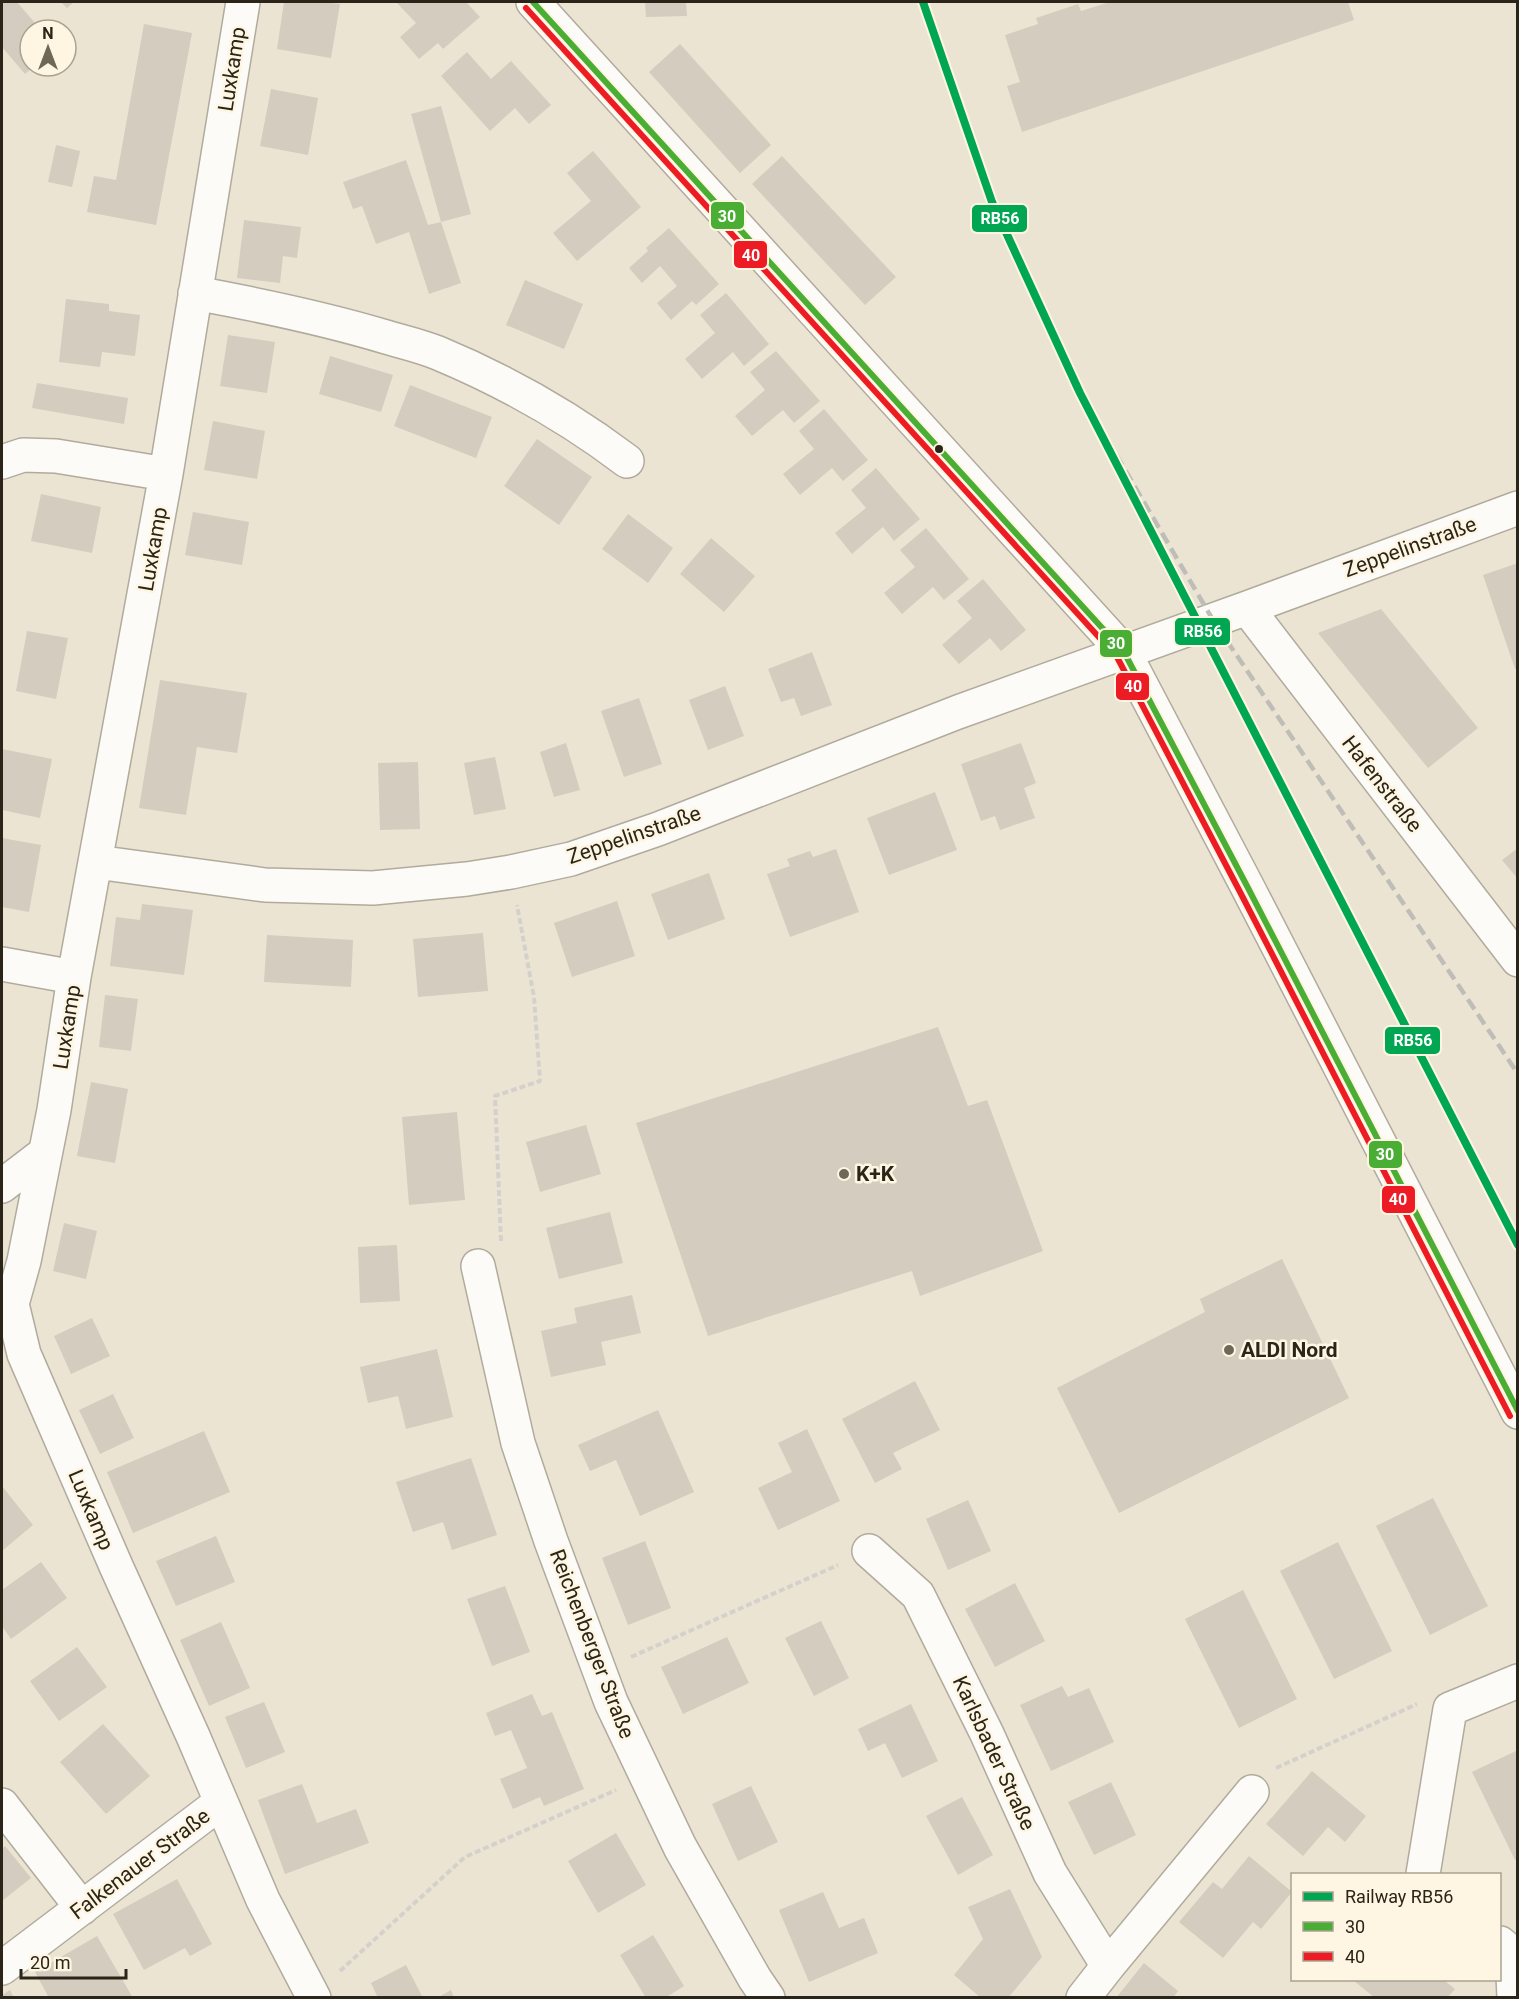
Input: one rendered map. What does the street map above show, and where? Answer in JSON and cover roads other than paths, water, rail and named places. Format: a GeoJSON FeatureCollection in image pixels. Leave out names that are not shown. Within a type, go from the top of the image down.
{"type":"FeatureCollection","features":[{"type":"Feature","properties":{"kind":"street","name":"Luxkamp"},"geometry":{"type":"LineString","coordinates":[[243,2],[166,474],[74,977],[45,1153],[24,1261],[7,1308],[24,1354],[263,1900],[314,1997]]}},
{"type":"Feature","properties":{"kind":"street"},"geometry":{"type":"LineString","coordinates":[[533,2],[1124,652],[1518,1412]]}},
{"type":"Feature","properties":{"kind":"street"},"geometry":{"type":"LineString","coordinates":[[195,293],[283,310],[361,329],[436,352],[521,391],[627,461]]}},
{"type":"Feature","properties":{"kind":"street"},"geometry":{"type":"LineString","coordinates":[[2,462],[23,454],[56,456],[166,474]]}},
{"type":"Feature","properties":{"kind":"street","name":"Zeppelinstraße"},"geometry":{"type":"LineString","coordinates":[[96,862],[266,885],[373,888],[467,879],[571,859],[658,829],[958,712],[1518,508]]}},
{"type":"Feature","properties":{"kind":"street","name":"Hafenstraße"},"geometry":{"type":"LineString","coordinates":[[1246,608],[1518,960]]}},
{"type":"Feature","properties":{"kind":"street"},"geometry":{"type":"LineString","coordinates":[[2,964],[74,977]]}},
{"type":"Feature","properties":{"kind":"street"},"geometry":{"type":"LineString","coordinates":[[2,1186],[45,1153]]}},
{"type":"Feature","properties":{"kind":"street","name":"Reichenberger Straße"},"geometry":{"type":"LineString","coordinates":[[478,1266],[518,1443],[551,1541],[611,1702],[680,1846],[768,1998]]}},
{"type":"Feature","properties":{"kind":"street","name":"Karlsbader Straße"},"geometry":{"type":"LineString","coordinates":[[869,1551],[918,1595],[987,1734],[1050,1873],[1108,1966]]}},
{"type":"Feature","properties":{"kind":"street"},"geometry":{"type":"LineString","coordinates":[[1423,1873],[1450,1709],[1518,1681]]}},
{"type":"Feature","properties":{"kind":"street"},"geometry":{"type":"LineString","coordinates":[[1083,1998],[1252,1792]]}},
{"type":"Feature","properties":{"kind":"street","name":"Falkenauer Straße"},"geometry":{"type":"LineString","coordinates":[[2,1968],[220,1803]]}},
{"type":"Feature","properties":{"kind":"street"},"geometry":{"type":"LineString","coordinates":[[2,1805],[82,1908]]}},
{"type":"Feature","properties":{"kind":"street"},"geometry":{"type":"LineString","coordinates":[[1501,1944],[1512,1953],[1514,1998]]}},
{"type":"Feature","properties":{"kind":"railway"},"geometry":{"type":"LineString","coordinates":[[1080,393],[1213,620],[1518,1074]]}},
{"type":"Feature","properties":{"kind":"rail line","name":"RB56"},"geometry":{"type":"LineString","coordinates":[[923,2],[992,202],[1080,393],[1518,1245]]}},
{"type":"Feature","properties":{"kind":"place","name":"K+K"},"geometry":{"type":"Point","coordinates":[844,1174]}},
{"type":"Feature","properties":{"kind":"place","name":"ALDI Nord"},"geometry":{"type":"Point","coordinates":[1229,1350]}}]}
